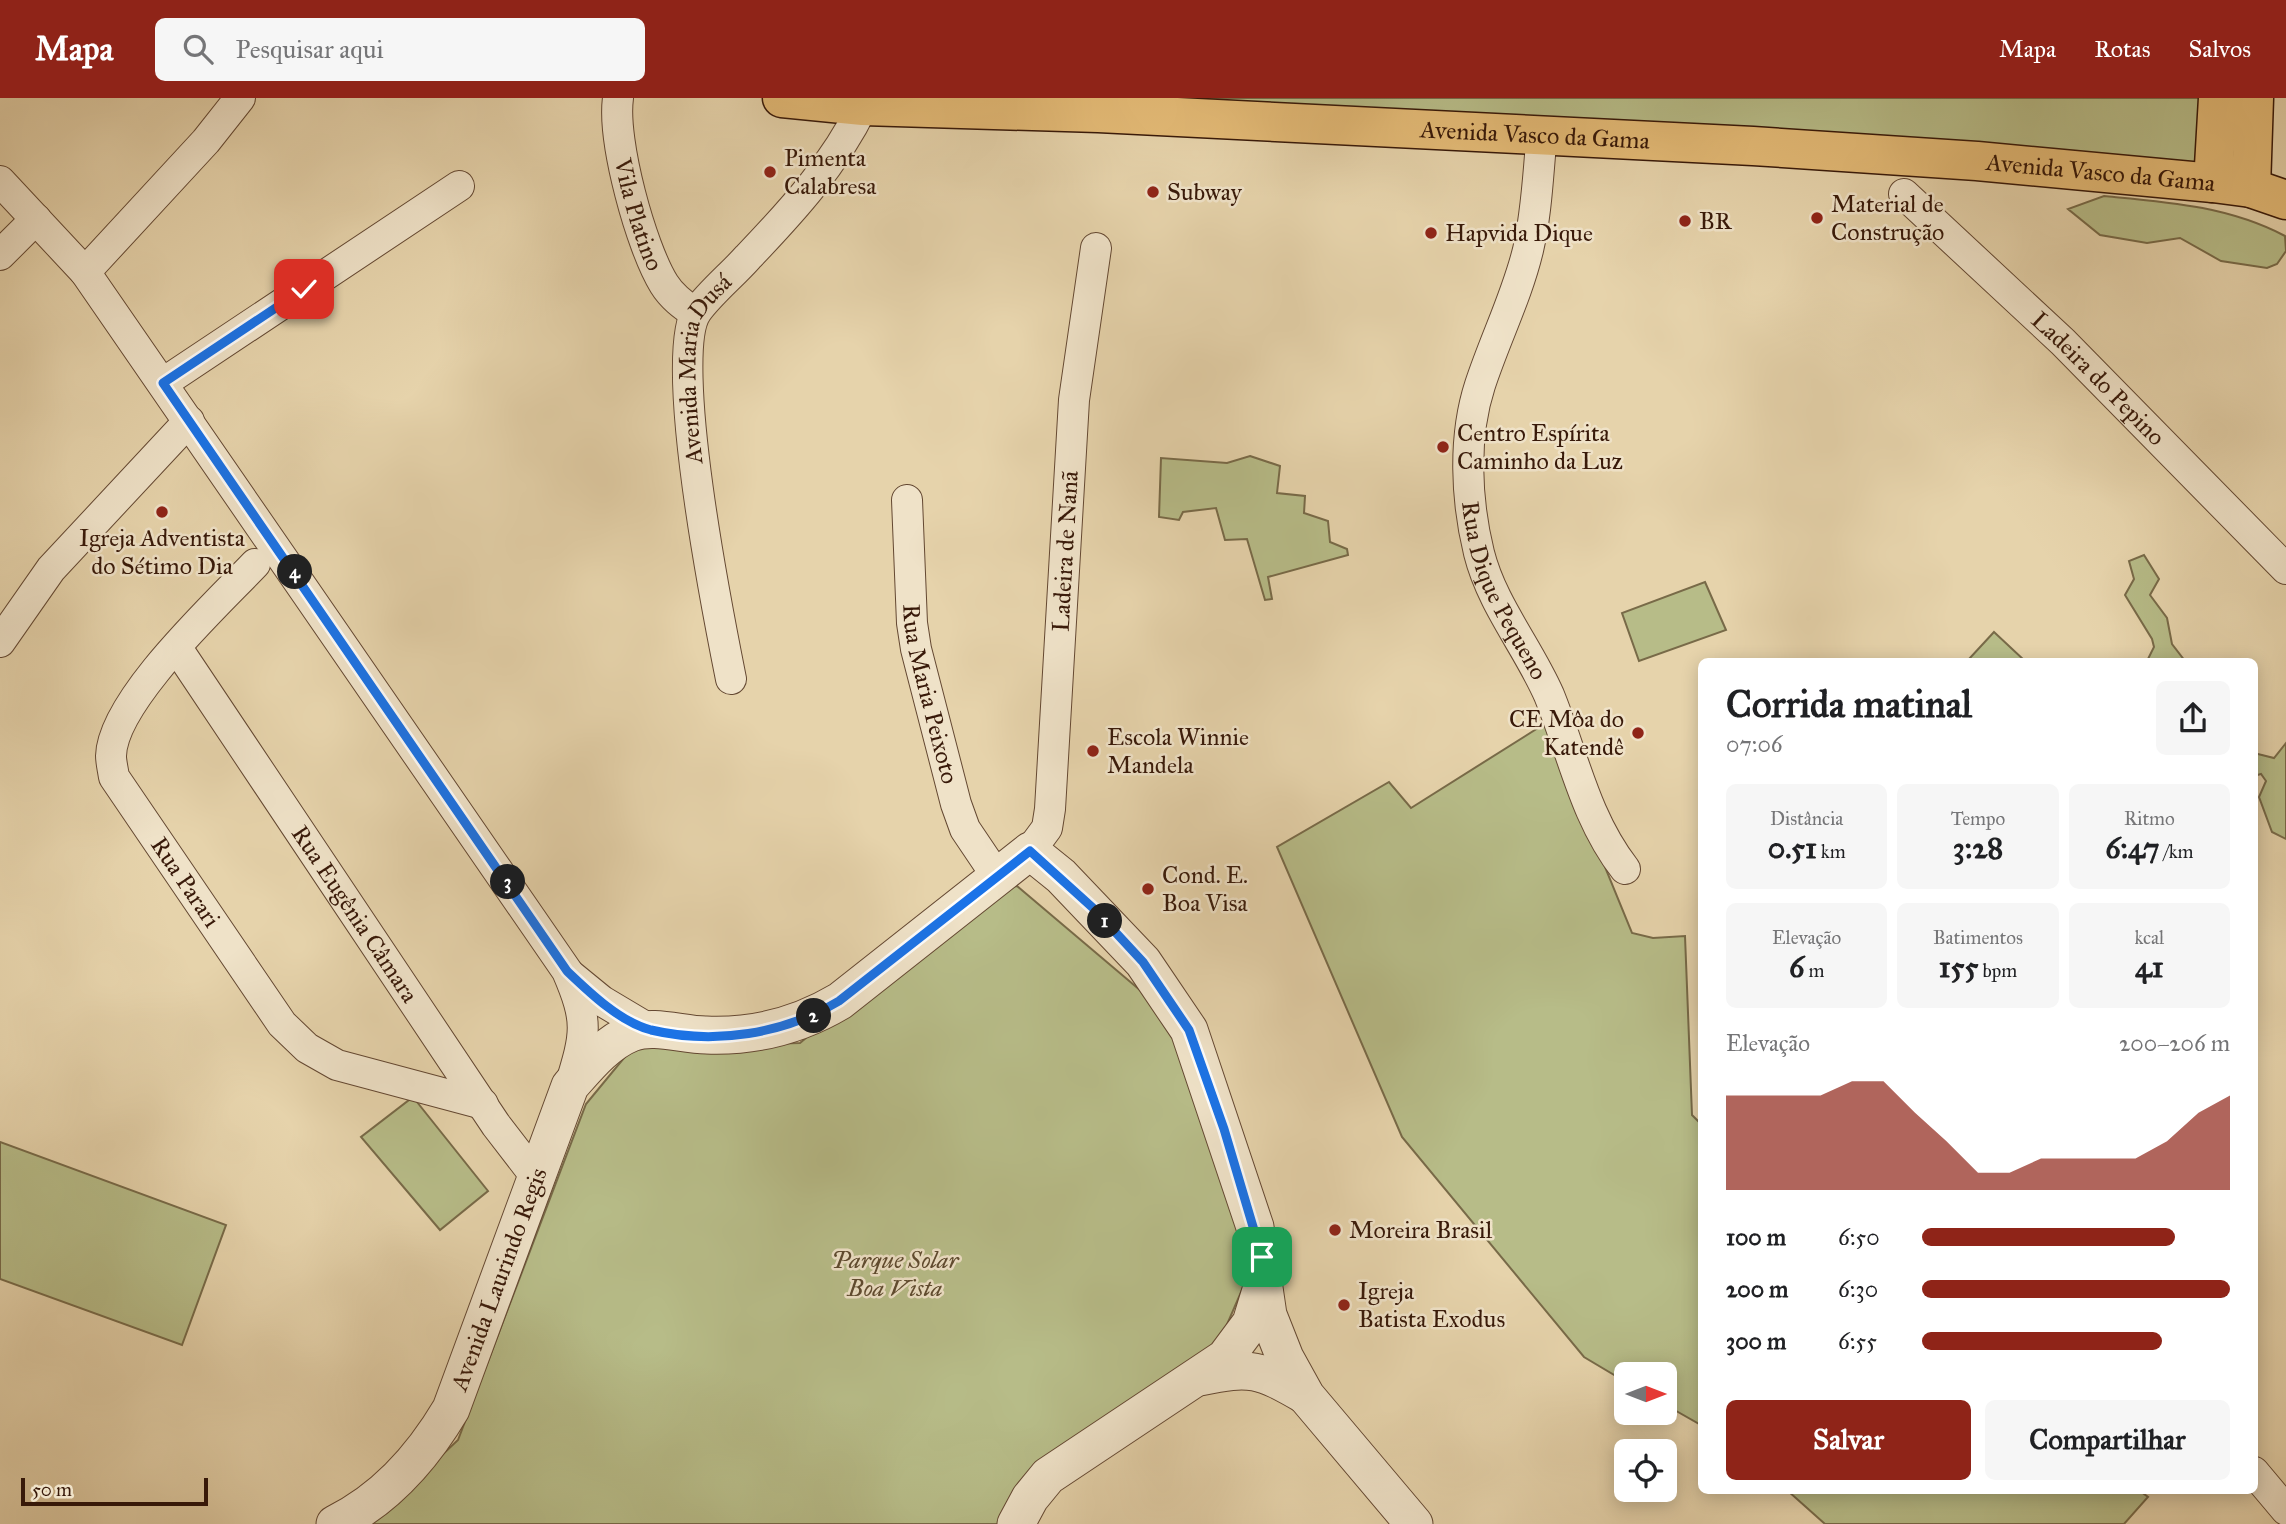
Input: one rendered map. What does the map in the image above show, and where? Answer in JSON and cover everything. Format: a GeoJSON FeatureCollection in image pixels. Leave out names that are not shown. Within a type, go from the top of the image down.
{"type":"FeatureCollection","features":[{"type":"Feature","properties":{"kind":"main road","name":"Avenida Vasco da Gama"},"geometry":{"type":"LineString","coordinates":[[782,98],[863,106],[1098,113],[1542,134],[1883,154],[2213,183],[2269,194]]}},
{"type":"Feature","properties":{"kind":"main road"},"geometry":{"type":"LineString","coordinates":[[2213,183],[2218,98]]}},
{"type":"Feature","properties":{"kind":"main road"},"geometry":{"type":"LineString","coordinates":[[2254,98],[2269,194]]}},
{"type":"Feature","properties":{"kind":"street"},"geometry":{"type":"LineString","coordinates":[[85,272],[206,141],[240,98]]}},
{"type":"Feature","properties":{"kind":"street","name":"Vila Platino"},"geometry":{"type":"LineString","coordinates":[[618,98],[617,127],[625,167],[650,257],[675,300],[695,313]]}},
{"type":"Feature","properties":{"kind":"street","name":"Avenida Maria Dusá"},"geometry":{"type":"LineString","coordinates":[[731,679],[712,583],[692,443],[689,381],[695,313],[801,203],[831,163],[863,106]]}},
{"type":"Feature","properties":{"kind":"street","name":"Rua Dique Pequeno"},"geometry":{"type":"LineString","coordinates":[[1542,134],[1528,250],[1480,385],[1470,430],[1472,504],[1480,554],[1489,580],[1548,694],[1596,824],[1625,869]]}},
{"type":"Feature","properties":{"kind":"street"},"geometry":{"type":"LineString","coordinates":[[0,181],[85,272],[567,971],[584,1016],[584,1033],[570,1086]]}},
{"type":"Feature","properties":{"kind":"street"},"geometry":{"type":"LineString","coordinates":[[163,383],[458,186]]}},
{"type":"Feature","properties":{"kind":"street","name":"Ladeira do Pepino"},"geometry":{"type":"LineString","coordinates":[[1904,194],[2063,342],[2286,569]]}},
{"type":"Feature","properties":{"kind":"street"},"geometry":{"type":"LineString","coordinates":[[0,255],[36,219]]}},
{"type":"Feature","properties":{"kind":"street","name":"Ladeira de Nanã"},"geometry":{"type":"LineString","coordinates":[[1030,851],[1042,838],[1050,809],[1074,400],[1096,248]]}},
{"type":"Feature","properties":{"kind":"street"},"geometry":{"type":"LineString","coordinates":[[0,642],[51,569],[190,421]]}},
{"type":"Feature","properties":{"kind":"street","name":"Rua Maria Peixoto"},"geometry":{"type":"LineString","coordinates":[[907,500],[912,623],[916,649],[956,804],[965,829],[996,875]]}},
{"type":"Feature","properties":{"kind":"street","name":"Rua Parari"},"geometry":{"type":"LineString","coordinates":[[255,564],[135,698],[122,719],[111,755],[114,777],[282,1024],[307,1048],[337,1065],[483,1104]]}},
{"type":"Feature","properties":{"kind":"street","name":"Rua Eugênia Câmara"},"geometry":{"type":"LineString","coordinates":[[177,648],[483,1104],[536,1177]]}},
{"type":"Feature","properties":{"kind":"street"},"geometry":{"type":"LineString","coordinates":[[567,971],[602,1001],[649,1029],[705,1035],[746,1034],[782,1028],[812,1017],[847,996],[996,875],[1030,851],[1093,908],[1143,962],[1189,1030],[1255,1227],[1268,1315],[1275,1337],[1306,1396],[1414,1524]]}},
{"type":"Feature","properties":{"kind":"street","name":"Avenida Laurindo Regis"},"geometry":{"type":"LineString","coordinates":[[335,1524],[377,1499],[432,1441],[466,1371],[570,1086],[612,1044],[631,1032],[649,1029]]}},
{"type":"Feature","properties":{"kind":"street"},"geometry":{"type":"LineString","coordinates":[[1016,1524],[1030,1497],[1048,1475],[1225,1358],[1241,1340],[1251,1323],[1264,1278]]}},
{"type":"Feature","properties":{"kind":"street"},"geometry":{"type":"LineString","coordinates":[[1200,1377],[1229,1371],[1266,1373],[1306,1396]]}},
{"type":"Feature","properties":{"kind":"street"},"geometry":{"type":"LineString","coordinates":[[2258,1477],[2286,1510]]}},
{"type":"Feature","properties":{"kind":"green space"},"geometry":{"type":"Polygon","coordinates":[[[1109,98],[2228,98],[2206,170],[1109,98]]]}},
{"type":"Feature","properties":{"kind":"green space"},"geometry":{"type":"Polygon","coordinates":[[[2104,196],[2197,207],[2242,218],[2285,236],[2286,251],[2277,264],[2267,268],[2221,261],[2180,238],[2147,243],[2100,235],[2068,209],[2104,196]]]}},
{"type":"Feature","properties":{"kind":"green space"},"geometry":{"type":"Polygon","coordinates":[[[1250,456],[1280,466],[1277,493],[1305,496],[1304,513],[1328,521],[1330,542],[1347,549],[1348,555],[1268,577],[1272,599],[1265,600],[1247,539],[1225,540],[1216,508],[1183,512],[1179,520],[1159,517],[1161,458],[1227,463],[1250,456]]]}},
{"type":"Feature","properties":{"kind":"green space"},"geometry":{"type":"Polygon","coordinates":[[[2144,555],[2159,579],[2150,595],[2167,618],[2172,644],[2183,658],[2148,658],[2154,647],[2152,639],[2125,595],[2134,579],[2129,561],[2144,555]]]}},
{"type":"Feature","properties":{"kind":"green space"},"geometry":{"type":"Polygon","coordinates":[[[1705,582],[1726,630],[1639,661],[1622,613],[1705,582]]]}},
{"type":"Feature","properties":{"kind":"green space"},"geometry":{"type":"Polygon","coordinates":[[[1994,632],[2022,658],[1970,658],[1994,632]]]}},
{"type":"Feature","properties":{"kind":"green space"},"geometry":{"type":"Polygon","coordinates":[[[1546,723],[1632,933],[1653,938],[1685,936],[1692,1115],[1698,1121],[1698,1423],[1677,1411],[1677,1362],[1614,1362],[1614,1375],[1584,1357],[1402,1137],[1277,847],[1389,782],[1411,808],[1546,723]]]}},
{"type":"Feature","properties":{"kind":"green space"},"geometry":{"type":"Polygon","coordinates":[[[2286,743],[2286,839],[2272,832],[2259,797],[2266,781],[2261,774],[2258,775],[2258,754],[2274,758],[2286,743]]]}},
{"type":"Feature","properties":{"kind":"green space","name":"Parque Solar Boa Vista"},"geometry":{"type":"Polygon","coordinates":[[[1017,886],[1173,1018],[1238,1208],[1245,1283],[1219,1343],[1002,1524],[369,1524],[458,1440],[586,1104],[633,1047],[800,1043],[983,889],[1017,886]]]}},
{"type":"Feature","properties":{"kind":"green space"},"geometry":{"type":"Polygon","coordinates":[[[413,1097],[488,1191],[440,1230],[361,1137],[413,1097]]]}},
{"type":"Feature","properties":{"kind":"green space"},"geometry":{"type":"Polygon","coordinates":[[[0,1142],[226,1225],[182,1345],[0,1279],[0,1142]]]}},
{"type":"Feature","properties":{"kind":"green space"},"geometry":{"type":"Polygon","coordinates":[[[1791,1494],[2144,1494],[2148,1497],[2124,1524],[1825,1524],[1791,1494]]]}},
{"type":"Feature","properties":{"kind":"place","name":"Pimenta Calabresa"},"geometry":{"type":"Point","coordinates":[770,172]}},
{"type":"Feature","properties":{"kind":"place","name":"Subway"},"geometry":{"type":"Point","coordinates":[1153,192]}},
{"type":"Feature","properties":{"kind":"place","name":"Material de Construção"},"geometry":{"type":"Point","coordinates":[1817,218]}},
{"type":"Feature","properties":{"kind":"place","name":"BR"},"geometry":{"type":"Point","coordinates":[1685,221]}},
{"type":"Feature","properties":{"kind":"place","name":"Hapvida Dique"},"geometry":{"type":"Point","coordinates":[1431,233]}},
{"type":"Feature","properties":{"kind":"place","name":"Centro Espírita Caminho da Luz"},"geometry":{"type":"Point","coordinates":[1443,447]}},
{"type":"Feature","properties":{"kind":"place","name":"Igreja Adventista do Sétimo Dia"},"geometry":{"type":"Point","coordinates":[162,512]}},
{"type":"Feature","properties":{"kind":"place","name":"CE Môa do Katendê"},"geometry":{"type":"Point","coordinates":[1638,733]}},
{"type":"Feature","properties":{"kind":"place","name":"Escola Winnie Mandela"},"geometry":{"type":"Point","coordinates":[1093,751]}},
{"type":"Feature","properties":{"kind":"place","name":"Cond. E. Boa Visa"},"geometry":{"type":"Point","coordinates":[1148,889]}},
{"type":"Feature","properties":{"kind":"place","name":"Moreira Brasil"},"geometry":{"type":"Point","coordinates":[1335,1230]}},
{"type":"Feature","properties":{"kind":"place","name":"Igreja Batista Exodus"},"geometry":{"type":"Point","coordinates":[1344,1305]}},
{"type":"Feature","properties":{"kind":"route"},"geometry":{"type":"LineString","coordinates":[[304,289],[163,383],[567,971],[602,1001],[649,1029],[705,1035],[746,1034],[782,1028],[812,1017],[839,1001],[996,875],[1030,851],[1061,876],[1143,962],[1189,1030],[1224,1129],[1262,1257]]}}]}
